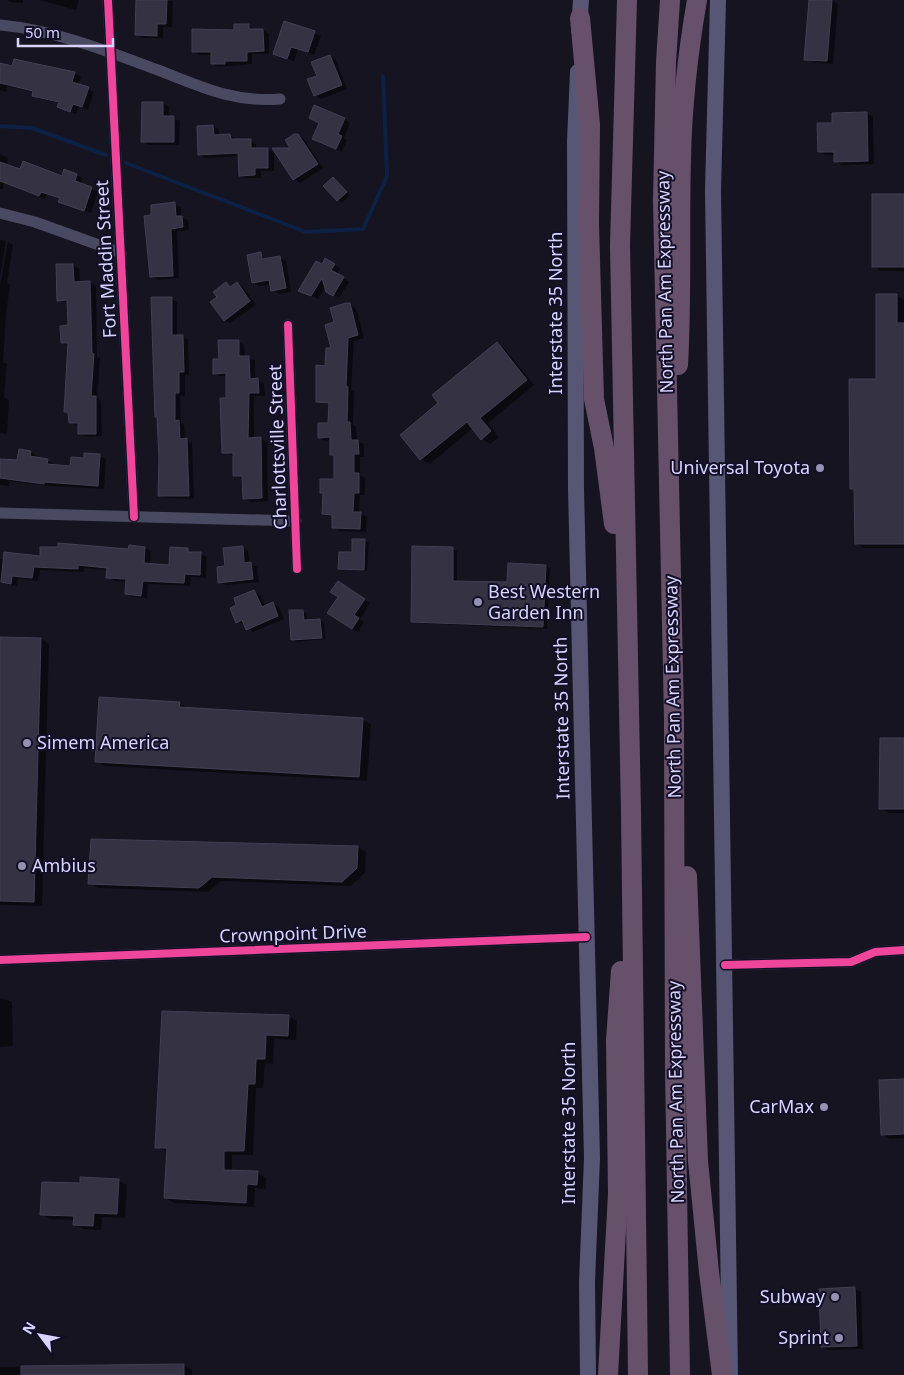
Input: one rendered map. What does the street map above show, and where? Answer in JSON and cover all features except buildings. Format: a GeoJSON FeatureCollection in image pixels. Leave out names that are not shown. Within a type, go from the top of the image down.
{"type":"FeatureCollection","features":[{"type":"Feature","properties":{"kind":"highway"},"geometry":{"type":"LineString","coordinates":[[627,0],[620,246],[631,812],[638,1375]]}},
{"type":"Feature","properties":{"kind":"highway","name":"North Pan Am Expressway"},"geometry":{"type":"LineString","coordinates":[[670,0],[666,62],[663,200],[674,718],[675,1068],[680,1375]]}},
{"type":"Feature","properties":{"kind":"highway"},"geometry":{"type":"LineString","coordinates":[[670,514],[682,302],[681,159],[683,106],[697,0]]}},
{"type":"Feature","properties":{"kind":"highway"},"geometry":{"type":"LineString","coordinates":[[580,9],[590,126],[589,242],[594,399],[604,448],[616,544],[627,602]]}},
{"type":"Feature","properties":{"kind":"highway"},"geometry":{"type":"LineString","coordinates":[[674,718],[690,917],[694,1094],[698,1161],[708,1272],[722,1375]]}},
{"type":"Feature","properties":{"kind":"highway"},"geometry":{"type":"LineString","coordinates":[[608,1375],[618,1194],[616,1040],[631,812]]}},
{"type":"Feature","properties":{"kind":"main road"},"geometry":{"type":"LineString","coordinates":[[718,0],[714,190],[730,1375]]}},
{"type":"Feature","properties":{"kind":"main road","name":"Interstate 35 North"},"geometry":{"type":"LineString","coordinates":[[580,9],[575,141],[576,489],[592,1158],[587,1282],[588,1375]]}},
{"type":"Feature","properties":{"kind":"street","name":"Fort Maddin Street"},"geometry":{"type":"LineString","coordinates":[[108,0],[134,517]]}},
{"type":"Feature","properties":{"kind":"street"},"geometry":{"type":"LineString","coordinates":[[0,25],[15,26],[82,42],[226,96],[263,100],[280,99]]}},
{"type":"Feature","properties":{"kind":"street"},"geometry":{"type":"LineString","coordinates":[[0,213],[34,222],[121,253]]}},
{"type":"Feature","properties":{"kind":"street","name":"Charlottsville Street"},"geometry":{"type":"LineString","coordinates":[[288,325],[297,568]]}},
{"type":"Feature","properties":{"kind":"street"},"geometry":{"type":"LineString","coordinates":[[0,513],[296,521]]}},
{"type":"Feature","properties":{"kind":"street","name":"Crownpoint Drive"},"geometry":{"type":"LineString","coordinates":[[0,960],[586,938]]}},
{"type":"Feature","properties":{"kind":"street"},"geometry":{"type":"LineString","coordinates":[[725,965],[851,962],[875,952],[904,950]]}},
{"type":"Feature","properties":{"kind":"waterway"},"geometry":{"type":"LineString","coordinates":[[126,163],[306,232],[363,229],[387,176],[383,76]]}},
{"type":"Feature","properties":{"kind":"waterway"},"geometry":{"type":"LineString","coordinates":[[0,126],[32,128],[106,155]]}},
{"type":"Feature","properties":{"kind":"cycle path"},"geometry":{"type":"LineString","coordinates":[[108,0],[134,517]]}},
{"type":"Feature","properties":{"kind":"cycle path"},"geometry":{"type":"LineString","coordinates":[[288,325],[297,569]]}},
{"type":"Feature","properties":{"kind":"cycle path"},"geometry":{"type":"LineString","coordinates":[[0,960],[586,937]]}},
{"type":"Feature","properties":{"kind":"cycle path"},"geometry":{"type":"LineString","coordinates":[[725,965],[851,962],[875,952],[904,950]]}},
{"type":"Feature","properties":{"kind":"place","name":"Universal Toyota"},"geometry":{"type":"Point","coordinates":[820,468]}},
{"type":"Feature","properties":{"kind":"place","name":"Best Western Garden Inn"},"geometry":{"type":"Point","coordinates":[478,602]}},
{"type":"Feature","properties":{"kind":"place","name":"Simem America"},"geometry":{"type":"Point","coordinates":[27,743]}},
{"type":"Feature","properties":{"kind":"place","name":"Ambius"},"geometry":{"type":"Point","coordinates":[22,866]}},
{"type":"Feature","properties":{"kind":"place","name":"CarMax"},"geometry":{"type":"Point","coordinates":[824,1107]}},
{"type":"Feature","properties":{"kind":"place","name":"Subway"},"geometry":{"type":"Point","coordinates":[835,1297]}},
{"type":"Feature","properties":{"kind":"place","name":"Sprint"},"geometry":{"type":"Point","coordinates":[839,1338]}}]}
